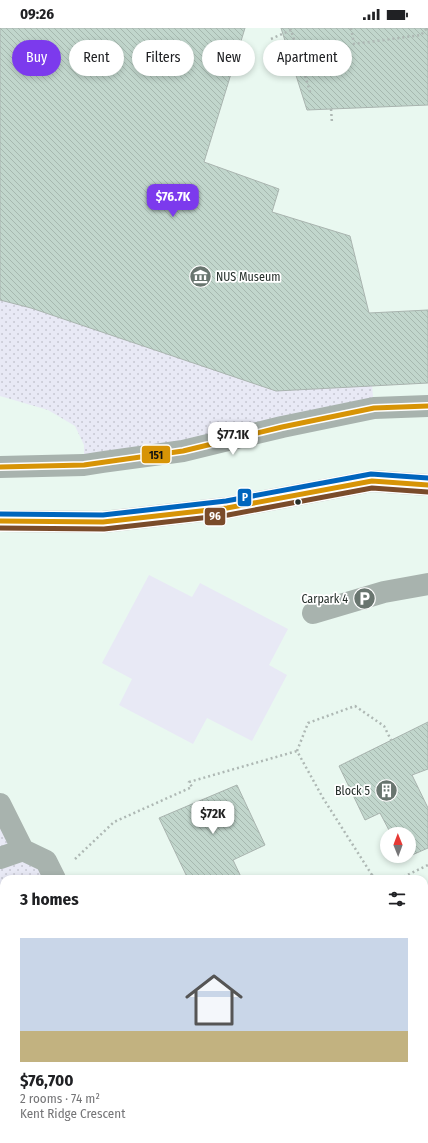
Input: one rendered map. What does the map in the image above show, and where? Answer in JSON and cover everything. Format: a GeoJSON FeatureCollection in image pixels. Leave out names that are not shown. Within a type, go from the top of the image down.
{"type":"FeatureCollection","features":[{"type":"Feature","properties":{"kind":"street"},"geometry":{"type":"LineString","coordinates":[[0,467],[84,465],[183,451],[282,427],[374,408],[428,406]]}},
{"type":"Feature","properties":{"kind":"street"},"geometry":{"type":"LineString","coordinates":[[0,521],[103,522],[227,508],[372,482],[428,484]]}},
{"type":"Feature","properties":{"kind":"street"},"geometry":{"type":"LineString","coordinates":[[313,613],[384,592],[428,584]]}},
{"type":"Feature","properties":{"kind":"street"},"geometry":{"type":"LineString","coordinates":[[0,804],[23,850],[46,861],[53,875]]}},
{"type":"Feature","properties":{"kind":"street"},"geometry":{"type":"LineString","coordinates":[[0,858],[23,850]]}},
{"type":"Feature","properties":{"kind":"path"},"geometry":{"type":"LineString","coordinates":[[351,28],[354,44],[421,35],[427,28]]}},
{"type":"Feature","properties":{"kind":"path"},"geometry":{"type":"LineString","coordinates":[[270,39],[291,30],[310,95]]}},
{"type":"Feature","properties":{"kind":"path"},"geometry":{"type":"LineString","coordinates":[[331,109],[332,123]]}},
{"type":"Feature","properties":{"kind":"path"},"geometry":{"type":"LineString","coordinates":[[297,750],[308,723],[355,706],[384,726],[391,740]]}},
{"type":"Feature","properties":{"kind":"path"},"geometry":{"type":"LineString","coordinates":[[297,750],[323,798],[372,875]]}},
{"type":"Feature","properties":{"kind":"path"},"geometry":{"type":"LineString","coordinates":[[59,875],[114,822],[192,787],[189,782],[297,750]]}},
{"type":"Feature","properties":{"kind":"path"},"geometry":{"type":"LineString","coordinates":[[407,875],[428,865]]}},
{"type":"Feature","properties":{"kind":"shaded area"},"geometry":{"type":"Polygon","coordinates":[[[0,300],[31,308],[276,391],[372,385],[374,408],[84,465],[84,445],[75,426],[48,410],[0,396],[0,300]]]}},
{"type":"Feature","properties":{"kind":"shaded area"},"geometry":{"type":"Polygon","coordinates":[[[149,575],[192,597],[200,583],[288,629],[269,665],[287,675],[252,741],[207,718],[193,744],[119,705],[132,679],[102,663],[149,575]]]}},
{"type":"Feature","properties":{"kind":"shaded area"},"geometry":{"type":"Polygon","coordinates":[[[0,804],[52,875],[0,875],[0,804]]]}},
{"type":"Feature","properties":{"kind":"building"},"geometry":{"type":"Polygon","coordinates":[[[0,28],[245,28],[241,40],[202,40],[202,76],[230,76],[204,162],[279,189],[272,212],[350,236],[369,313],[428,310],[428,383],[276,391],[31,308],[0,300],[0,28]]]}},
{"type":"Feature","properties":{"kind":"building"},"geometry":{"type":"Polygon","coordinates":[[[281,28],[428,28],[428,105],[307,110],[296,76],[352,76],[352,40],[285,40],[281,28]]]}},
{"type":"Feature","properties":{"kind":"building","name":"Block 5"},"geometry":{"type":"Polygon","coordinates":[[[428,722],[428,769],[412,775],[428,808],[428,848],[416,853],[416,827],[387,827],[380,813],[365,820],[339,766],[428,722]]]}},
{"type":"Feature","properties":{"kind":"building"},"geometry":{"type":"Polygon","coordinates":[[[237,785],[265,845],[233,860],[240,875],[186,875],[159,818],[237,785]]]}},
{"type":"Feature","properties":{"kind":"transit line","name":"151"},"geometry":{"type":"LineString","coordinates":[[0,467],[84,465],[183,451],[282,427],[374,408],[428,406]]}},
{"type":"Feature","properties":{"kind":"transit line","name":"P"},"geometry":{"type":"LineString","coordinates":[[0,514],[103,515],[226,501],[371,474],[428,478]]}},
{"type":"Feature","properties":{"kind":"transit line","name":"151"},"geometry":{"type":"LineString","coordinates":[[0,521],[103,522],[227,508],[372,481],[428,485]]}},
{"type":"Feature","properties":{"kind":"transit line","name":"96"},"geometry":{"type":"LineString","coordinates":[[0,528],[104,529],[228,515],[372,488],[428,492]]}},
{"type":"Feature","properties":{"kind":"place","name":"NUS Museum"},"geometry":{"type":"Point","coordinates":[201,277]}},
{"type":"Feature","properties":{"kind":"place","name":"Carpark 4"},"geometry":{"type":"Point","coordinates":[364,599]}},
{"type":"Feature","properties":{"kind":"place","name":"Block 5"},"geometry":{"type":"Point","coordinates":[386,791]}}]}
